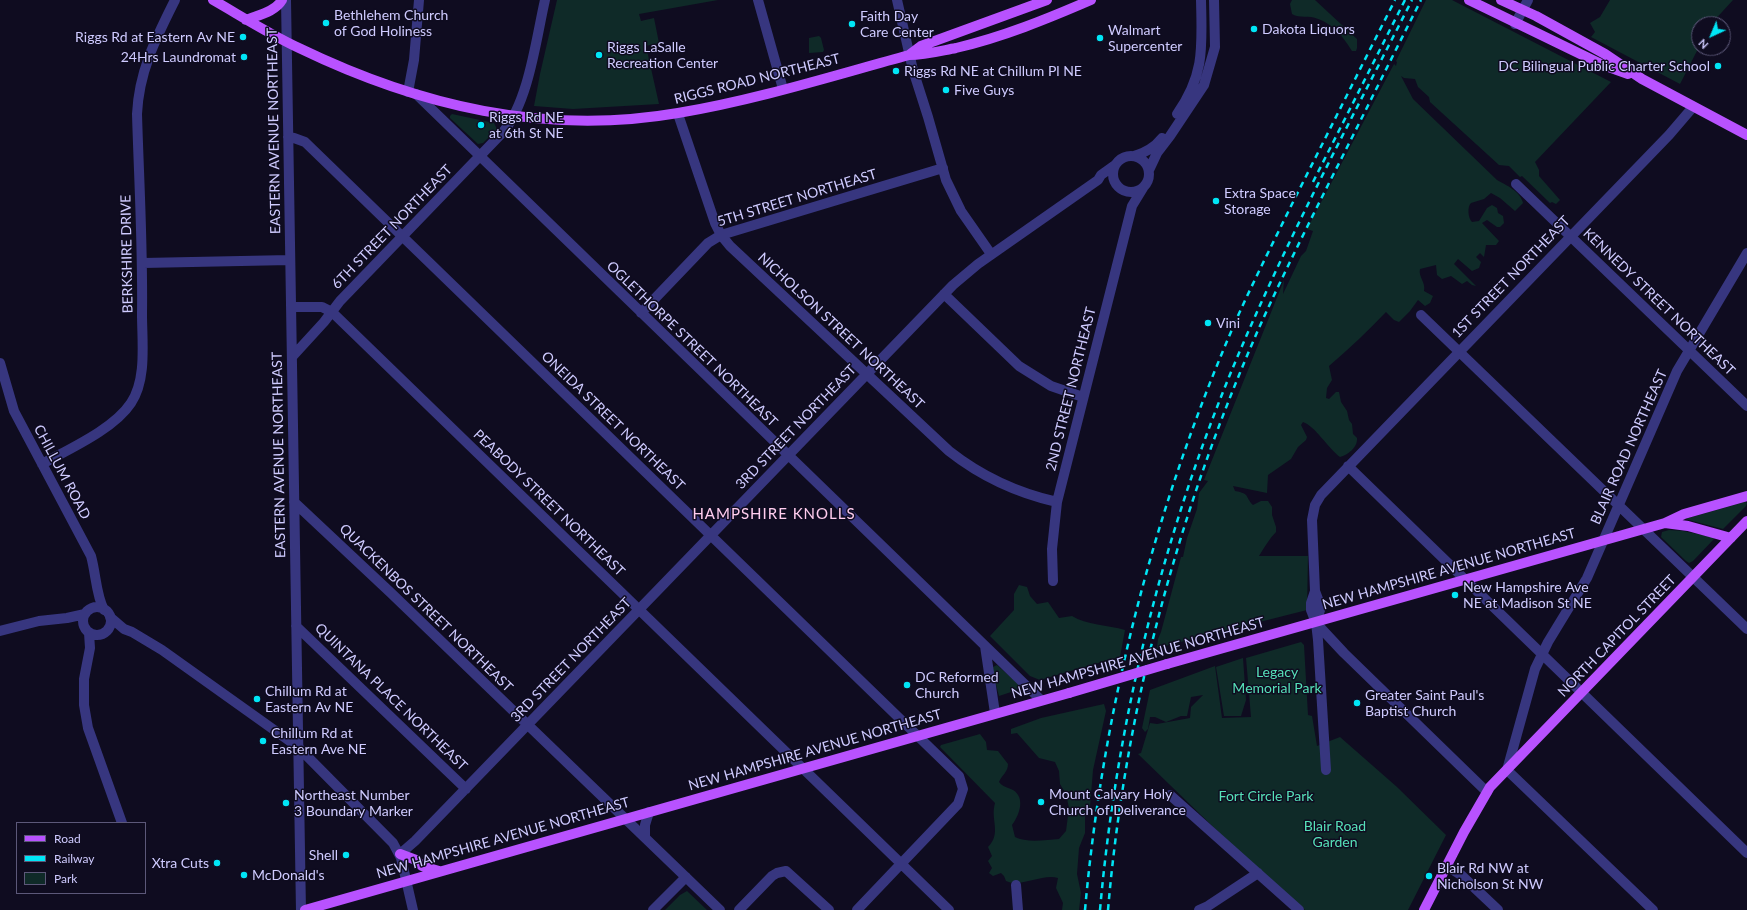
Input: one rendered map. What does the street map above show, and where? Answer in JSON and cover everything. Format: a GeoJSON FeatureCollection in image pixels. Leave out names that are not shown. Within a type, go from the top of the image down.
{"type":"FeatureCollection","features":[{"type":"Feature","properties":{"kind":"main road","name":"RIGGS ROAD NORTHEAST"},"geometry":{"type":"LineString","coordinates":[[212,0],[287,42],[340,66],[412,93],[453,106],[514,117],[564,121],[604,121],[678,114],[727,104],[908,55],[924,55],[978,43],[1036,23],[1091,0]]}},
{"type":"Feature","properties":{"kind":"main road"},"geometry":{"type":"LineString","coordinates":[[246,20],[272,10],[282,0]]}},
{"type":"Feature","properties":{"kind":"main road","name":"RIGGS ROAD NORTHEAST"},"geometry":{"type":"LineString","coordinates":[[908,55],[921,46],[1047,0]]}},
{"type":"Feature","properties":{"kind":"main road"},"geometry":{"type":"LineString","coordinates":[[1469,0],[1515,24],[1603,65],[1642,79]]}},
{"type":"Feature","properties":{"kind":"main road"},"geometry":{"type":"LineString","coordinates":[[1501,0],[1536,16],[1605,54],[1642,79],[1747,135]]}},
{"type":"Feature","properties":{"kind":"main road","name":"NEW HAMPSHIRE AVENUE NORTHEAST"},"geometry":{"type":"LineString","coordinates":[[305,910],[624,818],[1316,623],[1642,528],[1665,523],[1684,514],[1747,496]]}},
{"type":"Feature","properties":{"kind":"main road","name":"NORTH CAPITOL STREET"},"geometry":{"type":"LineString","coordinates":[[1424,910],[1487,792],[1747,521]]}},
{"type":"Feature","properties":{"kind":"main road"},"geometry":{"type":"LineString","coordinates":[[1665,523],[1688,526],[1731,538]]}},
{"type":"Feature","properties":{"kind":"main road"},"geometry":{"type":"LineString","coordinates":[[400,854],[416,860],[422,866],[439,871]]}},
{"type":"Feature","properties":{"kind":"street","name":"BERKSHIRE DRIVE"},"geometry":{"type":"LineString","coordinates":[[42,464],[114,423],[126,410],[135,396],[139,386],[142,362],[143,263],[137,114],[138,97],[145,68],[152,48],[175,0]]}},
{"type":"Feature","properties":{"kind":"street","name":"EASTERN AVENUE NORTHEAST"},"geometry":{"type":"LineString","coordinates":[[286,0],[301,910]]}},
{"type":"Feature","properties":{"kind":"street"},"geometry":{"type":"LineString","coordinates":[[412,93],[419,0]]}},
{"type":"Feature","properties":{"kind":"street"},"geometry":{"type":"LineString","coordinates":[[514,117],[522,101],[545,0]]}},
{"type":"Feature","properties":{"kind":"street"},"geometry":{"type":"LineString","coordinates":[[758,0],[783,89]]}},
{"type":"Feature","properties":{"kind":"street"},"geometry":{"type":"LineString","coordinates":[[897,0],[908,55],[950,190],[961,211],[991,254]]}},
{"type":"Feature","properties":{"kind":"street"},"geometry":{"type":"LineString","coordinates":[[1132,206],[1129,198],[1120,188],[1113,175],[1115,165],[1123,158],[1147,151],[1156,145],[1182,107],[1196,80],[1202,49],[1201,0]]}},
{"type":"Feature","properties":{"kind":"street"},"geometry":{"type":"LineString","coordinates":[[1098,180],[1134,192],[1143,188],[1148,180],[1149,170],[1157,153],[1204,85],[1215,48],[1214,0]]}},
{"type":"Feature","properties":{"kind":"street"},"geometry":{"type":"LineString","coordinates":[[1515,24],[1528,0]]}},
{"type":"Feature","properties":{"kind":"street","name":"OGLETHORPE STREET NORTHEAST"},"geometry":{"type":"LineString","coordinates":[[412,93],[1041,700]]}},
{"type":"Feature","properties":{"kind":"street","name":"1ST STREET NORTHEAST"},"geometry":{"type":"LineString","coordinates":[[1326,770],[1316,623],[1321,607],[1315,591],[1312,520],[1313,510],[1323,492],[1571,236],[1693,107]]}},
{"type":"Feature","properties":{"kind":"street","name":"NICHOLSON STREET NORTHEAST"},"geometry":{"type":"LineString","coordinates":[[678,114],[715,223],[721,235],[730,246],[942,445],[968,465],[990,479],[1015,490],[1057,502]]}},
{"type":"Feature","properties":{"kind":"street","name":"6TH STREET NORTHEAST"},"geometry":{"type":"LineString","coordinates":[[292,357],[340,301],[480,157],[503,132],[514,117]]}},
{"type":"Feature","properties":{"kind":"street","name":"ONEIDA STREET NORTHEAST"},"geometry":{"type":"LineString","coordinates":[[288,137],[304,142],[956,773],[963,785],[963,792],[958,804],[902,863]]}},
{"type":"Feature","properties":{"kind":"street"},"geometry":{"type":"LineString","coordinates":[[1134,156],[1143,161],[1149,170]]}},
{"type":"Feature","properties":{"kind":"street","name":"3RD STREET NORTHEAST"},"geometry":{"type":"LineString","coordinates":[[400,854],[415,842],[944,294],[969,270],[1098,180],[1115,165]]}},
{"type":"Feature","properties":{"kind":"street","name":"5TH STREET NORTHEAST"},"geometry":{"type":"LineString","coordinates":[[641,313],[708,244],[721,235],[942,168]]}},
{"type":"Feature","properties":{"kind":"street","name":"KENNEDY STREET NORTHEAST"},"geometry":{"type":"LineString","coordinates":[[1516,184],[1747,406]]}},
{"type":"Feature","properties":{"kind":"street","name":"2ND STREET NORTHEAST"},"geometry":{"type":"LineString","coordinates":[[1053,581],[1052,544],[1057,502],[1132,206],[1143,188]]}},
{"type":"Feature","properties":{"kind":"street","name":"BLAIR ROAD NORTHEAST"},"geometry":{"type":"LineString","coordinates":[[1507,770],[1536,669],[1542,654],[1580,593],[1677,371],[1747,253]]}},
{"type":"Feature","properties":{"kind":"street"},"geometry":{"type":"LineString","coordinates":[[143,263],[290,260]]}},
{"type":"Feature","properties":{"kind":"street"},"geometry":{"type":"LineString","coordinates":[[944,294],[1019,366],[1051,386],[1083,397]]}},
{"type":"Feature","properties":{"kind":"street","name":"PEABODY STREET NORTHEAST"},"geometry":{"type":"LineString","coordinates":[[291,307],[322,307],[332,312],[949,910]]}},
{"type":"Feature","properties":{"kind":"street"},"geometry":{"type":"LineString","coordinates":[[1421,315],[1747,629]]}},
{"type":"Feature","properties":{"kind":"street","name":"CHILLUM ROAD"},"geometry":{"type":"LineString","coordinates":[[0,363],[14,411],[91,556],[97,578],[98,595],[107,614],[124,629],[132,632],[162,650],[298,747],[390,839],[400,854]]}},
{"type":"Feature","properties":{"kind":"street"},"geometry":{"type":"LineString","coordinates":[[1348,466],[1747,853]]}},
{"type":"Feature","properties":{"kind":"street","name":"QUACKENBOS STREET NORTHEAST"},"geometry":{"type":"LineString","coordinates":[[294,502],[391,593],[624,818],[645,836],[720,910]]}},
{"type":"Feature","properties":{"kind":"street"},"geometry":{"type":"LineString","coordinates":[[98,595],[95,603],[88,611],[83,622],[87,630],[90,648],[84,679],[84,705],[88,728],[122,822]]}},
{"type":"Feature","properties":{"kind":"street"},"geometry":{"type":"LineString","coordinates":[[0,631],[39,620],[67,618],[98,608],[107,614],[110,627],[90,648]]}},
{"type":"Feature","properties":{"kind":"street"},"geometry":{"type":"LineString","coordinates":[[67,618],[87,630],[104,633],[124,629]]}},
{"type":"Feature","properties":{"kind":"street"},"geometry":{"type":"LineString","coordinates":[[1316,623],[1344,653],[1487,792]]}},
{"type":"Feature","properties":{"kind":"street","name":"QUINTANA PLACE NORTHEAST"},"geometry":{"type":"LineString","coordinates":[[296,626],[466,789]]}},
{"type":"Feature","properties":{"kind":"street"},"geometry":{"type":"LineString","coordinates":[[985,646],[995,714]]}},
{"type":"Feature","properties":{"kind":"street"},"geometry":{"type":"LineString","coordinates":[[1507,770],[1652,910]]}},
{"type":"Feature","properties":{"kind":"street"},"geometry":{"type":"LineString","coordinates":[[1170,795],[1299,910]]}},
{"type":"Feature","properties":{"kind":"street"},"geometry":{"type":"LineString","coordinates":[[645,836],[645,825],[649,812]]}},
{"type":"Feature","properties":{"kind":"street"},"geometry":{"type":"LineString","coordinates":[[400,854],[414,910]]}},
{"type":"Feature","properties":{"kind":"street"},"geometry":{"type":"LineString","coordinates":[[856,910],[902,863]]}},
{"type":"Feature","properties":{"kind":"street"},"geometry":{"type":"LineString","coordinates":[[1447,866],[1462,875],[1498,910]]}},
{"type":"Feature","properties":{"kind":"street"},"geometry":{"type":"LineString","coordinates":[[739,910],[772,876],[786,871],[829,910]]}},
{"type":"Feature","properties":{"kind":"street"},"geometry":{"type":"LineString","coordinates":[[1199,910],[1208,906],[1258,873]]}},
{"type":"Feature","properties":{"kind":"street"},"geometry":{"type":"LineString","coordinates":[[653,910],[686,877]]}},
{"type":"Feature","properties":{"kind":"street"},"geometry":{"type":"LineString","coordinates":[[1016,885],[1018,910]]}},
{"type":"Feature","properties":{"kind":"green space"},"geometry":{"type":"Polygon","coordinates":[[[557,0],[718,0],[639,14],[641,21],[654,18],[659,43],[646,46],[659,104],[573,109],[534,106],[557,0]]]}},
{"type":"Feature","properties":{"kind":"green space"},"geometry":{"type":"Polygon","coordinates":[[[1292,0],[1315,0],[1357,39],[1356,51],[1352,51],[1340,34],[1330,25],[1318,19],[1292,14],[1290,4],[1292,0]]]}},
{"type":"Feature","properties":{"kind":"green space"},"geometry":{"type":"Polygon","coordinates":[[[1426,0],[1452,0],[1611,82],[1535,162],[1539,170],[1539,176],[1560,200],[1556,204],[1552,202],[1550,203],[1522,176],[1520,177],[1509,166],[1499,165],[1430,102],[1429,97],[1418,87],[1415,79],[1404,78],[1401,76],[1413,99],[1497,180],[1516,192],[1523,203],[1515,211],[1500,198],[1491,193],[1484,199],[1471,203],[1468,212],[1472,222],[1479,221],[1487,208],[1492,205],[1497,208],[1498,213],[1503,216],[1504,223],[1500,227],[1497,227],[1487,220],[1482,223],[1499,241],[1496,245],[1486,245],[1484,257],[1480,253],[1476,257],[1481,262],[1479,268],[1472,271],[1458,259],[1454,264],[1476,286],[1467,281],[1462,284],[1451,276],[1442,279],[1437,275],[1436,265],[1420,269],[1424,291],[1433,296],[1430,303],[1425,306],[1418,300],[1399,322],[1394,320],[1386,312],[1329,366],[1332,380],[1327,388],[1326,398],[1329,399],[1336,392],[1339,392],[1341,402],[1347,411],[1349,420],[1352,424],[1353,434],[1357,438],[1356,444],[1352,450],[1340,457],[1317,432],[1308,424],[1303,422],[1301,425],[1307,437],[1306,440],[1298,447],[1291,459],[1268,475],[1267,493],[1233,486],[1235,491],[1245,494],[1253,505],[1261,501],[1268,501],[1272,507],[1272,515],[1276,532],[1259,556],[1308,556],[1307,610],[1157,648],[1158,639],[1181,557],[1183,557],[1187,538],[1197,509],[1199,493],[1208,481],[1204,480],[1284,280],[1283,294],[1301,256],[1306,251],[1313,231],[1307,229],[1394,64],[1396,66],[1396,61],[1426,0]]]}},
{"type":"Feature","properties":{"kind":"green space"},"geometry":{"type":"Polygon","coordinates":[[[1610,0],[1733,0],[1718,16],[1691,16],[1691,56],[1694,56],[1680,84],[1591,37],[1595,32],[1590,23],[1600,17],[1610,0]]]}},
{"type":"Feature","properties":{"kind":"green space"},"geometry":{"type":"Polygon","coordinates":[[[819,36],[821,38],[824,50],[823,52],[809,53],[809,38],[819,36]]]}},
{"type":"Feature","properties":{"kind":"green space"},"geometry":{"type":"Polygon","coordinates":[[[452,114],[494,123],[497,129],[483,143],[478,144],[450,118],[452,114]]]}},
{"type":"Feature","properties":{"kind":"green space"},"geometry":{"type":"Polygon","coordinates":[[[1745,502],[1747,503],[1746,506],[1723,529],[1685,519],[1745,502]]]}},
{"type":"Feature","properties":{"kind":"green space"},"geometry":{"type":"Polygon","coordinates":[[[1669,530],[1683,531],[1712,537],[1714,539],[1693,561],[1689,563],[1661,537],[1662,532],[1669,530]]]}},
{"type":"Feature","properties":{"kind":"green space"},"geometry":{"type":"Polygon","coordinates":[[[1019,585],[1027,587],[1030,596],[1037,604],[1048,602],[1059,618],[1072,616],[1090,623],[1125,630],[1120,657],[1040,680],[1030,676],[990,636],[1014,610],[1014,594],[1019,585]]]}},
{"type":"Feature","properties":{"kind":"green space","name":"Fort Circle Park"},"geometry":{"type":"Polygon","coordinates":[[[1301,642],[1304,645],[1308,715],[1312,716],[1317,746],[1340,737],[1397,787],[1446,835],[1408,910],[1305,910],[1234,847],[1138,754],[1141,753],[1150,723],[1157,724],[1190,718],[1191,707],[1203,695],[1191,697],[1187,716],[1181,716],[1166,722],[1155,717],[1150,717],[1148,729],[1145,732],[1142,728],[1150,690],[1215,666],[1222,718],[1251,717],[1246,658],[1301,642]]]}},
{"type":"Feature","properties":{"kind":"green space"},"geometry":{"type":"Polygon","coordinates":[[[1243,658],[1246,700],[1241,716],[1224,716],[1216,667],[1243,658]]]}},
{"type":"Feature","properties":{"kind":"green space"},"geometry":{"type":"Polygon","coordinates":[[[997,665],[1023,688],[999,696],[992,669],[997,665]]]}},
{"type":"Feature","properties":{"kind":"green space"},"geometry":{"type":"Polygon","coordinates":[[[1104,704],[1106,711],[1093,770],[1090,807],[1085,817],[1085,833],[1079,848],[1077,874],[1081,893],[1079,910],[1062,910],[1063,903],[1056,888],[1058,878],[1046,877],[1025,882],[1012,883],[1006,881],[1001,873],[993,876],[989,873],[992,868],[988,861],[992,856],[988,847],[992,842],[995,831],[995,803],[940,747],[941,745],[980,734],[986,742],[987,750],[998,751],[1008,764],[1006,771],[999,782],[1017,793],[1019,798],[1019,812],[1012,825],[1015,837],[1030,841],[1059,839],[1066,831],[1069,808],[1066,794],[1060,784],[1059,771],[1055,762],[1039,758],[1017,733],[1011,734],[1011,729],[1041,718],[1104,704]]]}},
{"type":"Feature","properties":{"kind":"green space"},"geometry":{"type":"Polygon","coordinates":[[[687,891],[707,910],[665,910],[680,895],[687,891]]]}},
{"type":"Feature","properties":{"kind":"railway"},"geometry":{"type":"LineString","coordinates":[[1085,910],[1093,834],[1119,683],[1137,608],[1181,461],[1237,318],[1294,200],[1395,0]]}},
{"type":"Feature","properties":{"kind":"railway"},"geometry":{"type":"LineString","coordinates":[[1313,182],[1405,0]]}},
{"type":"Feature","properties":{"kind":"railway"},"geometry":{"type":"LineString","coordinates":[[1100,910],[1107,842],[1117,774],[1130,706],[1162,572],[1204,441],[1249,329],[1271,281],[1412,0]]}},
{"type":"Feature","properties":{"kind":"railway"},"geometry":{"type":"LineString","coordinates":[[1108,910],[1116,835],[1127,761],[1142,686],[1180,540],[1204,468],[1230,398],[1284,273],[1421,0]]}},
{"type":"Feature","properties":{"kind":"place","name":"Bethlehem Church of God Holiness"},"geometry":{"type":"Point","coordinates":[326,23]}},
{"type":"Feature","properties":{"kind":"place","name":"Faith Day Care Center"},"geometry":{"type":"Point","coordinates":[852,24]}},
{"type":"Feature","properties":{"kind":"place","name":"Dakota Liquors"},"geometry":{"type":"Point","coordinates":[1254,29]}},
{"type":"Feature","properties":{"kind":"place","name":"Riggs Rd at Eastern Av NE"},"geometry":{"type":"Point","coordinates":[243,37]}},
{"type":"Feature","properties":{"kind":"place","name":"Walmart Supercenter"},"geometry":{"type":"Point","coordinates":[1100,38]}},
{"type":"Feature","properties":{"kind":"place","name":"Riggs LaSalle Recreation Center"},"geometry":{"type":"Point","coordinates":[599,55]}},
{"type":"Feature","properties":{"kind":"place","name":"24Hrs Laundromat"},"geometry":{"type":"Point","coordinates":[244,57]}},
{"type":"Feature","properties":{"kind":"place","name":"DC Bilingual Public Charter School"},"geometry":{"type":"Point","coordinates":[1718,66]}},
{"type":"Feature","properties":{"kind":"place","name":"Riggs Rd NE at Chillum Pl NE"},"geometry":{"type":"Point","coordinates":[896,71]}},
{"type":"Feature","properties":{"kind":"place","name":"Five Guys"},"geometry":{"type":"Point","coordinates":[946,90]}},
{"type":"Feature","properties":{"kind":"place","name":"Riggs Rd NE at 6th St NE"},"geometry":{"type":"Point","coordinates":[481,125]}},
{"type":"Feature","properties":{"kind":"place","name":"Extra Space Storage"},"geometry":{"type":"Point","coordinates":[1216,201]}},
{"type":"Feature","properties":{"kind":"place","name":"Vini"},"geometry":{"type":"Point","coordinates":[1208,323]}},
{"type":"Feature","properties":{"kind":"place","name":"New Hampshire Ave NE at Madison St NE"},"geometry":{"type":"Point","coordinates":[1455,595]}},
{"type":"Feature","properties":{"kind":"place","name":"DC Reformed Church"},"geometry":{"type":"Point","coordinates":[907,685]}},
{"type":"Feature","properties":{"kind":"place","name":"Chillum Rd at Eastern Av NE"},"geometry":{"type":"Point","coordinates":[257,699]}},
{"type":"Feature","properties":{"kind":"place","name":"Greater Saint Paul's Baptist Church"},"geometry":{"type":"Point","coordinates":[1357,703]}},
{"type":"Feature","properties":{"kind":"place","name":"Chillum Rd at Eastern Ave NE"},"geometry":{"type":"Point","coordinates":[263,741]}},
{"type":"Feature","properties":{"kind":"place","name":"Mount Calvary Holy Church of Deliverance"},"geometry":{"type":"Point","coordinates":[1041,802]}},
{"type":"Feature","properties":{"kind":"place","name":"Northeast Number 3 Boundary Marker"},"geometry":{"type":"Point","coordinates":[286,803]}},
{"type":"Feature","properties":{"kind":"place","name":"Shell"},"geometry":{"type":"Point","coordinates":[346,855]}},
{"type":"Feature","properties":{"kind":"place","name":"Xtra Cuts"},"geometry":{"type":"Point","coordinates":[217,863]}},
{"type":"Feature","properties":{"kind":"place","name":"McDonald's"},"geometry":{"type":"Point","coordinates":[244,875]}},
{"type":"Feature","properties":{"kind":"place","name":"Blair Rd NW at Nicholson St NW"},"geometry":{"type":"Point","coordinates":[1429,876]}},
{"type":"Feature","properties":{"kind":"district","name":"HAMPSHIRE KNOLLS"},"geometry":{"type":"Point","coordinates":[774,514]}},
{"type":"Feature","properties":{"kind":"park label","name":"Legacy Memorial Park"},"geometry":{"type":"Point","coordinates":[1277,680]}},
{"type":"Feature","properties":{"kind":"park label","name":"Blair Road Garden"},"geometry":{"type":"Point","coordinates":[1335,834]}}]}
